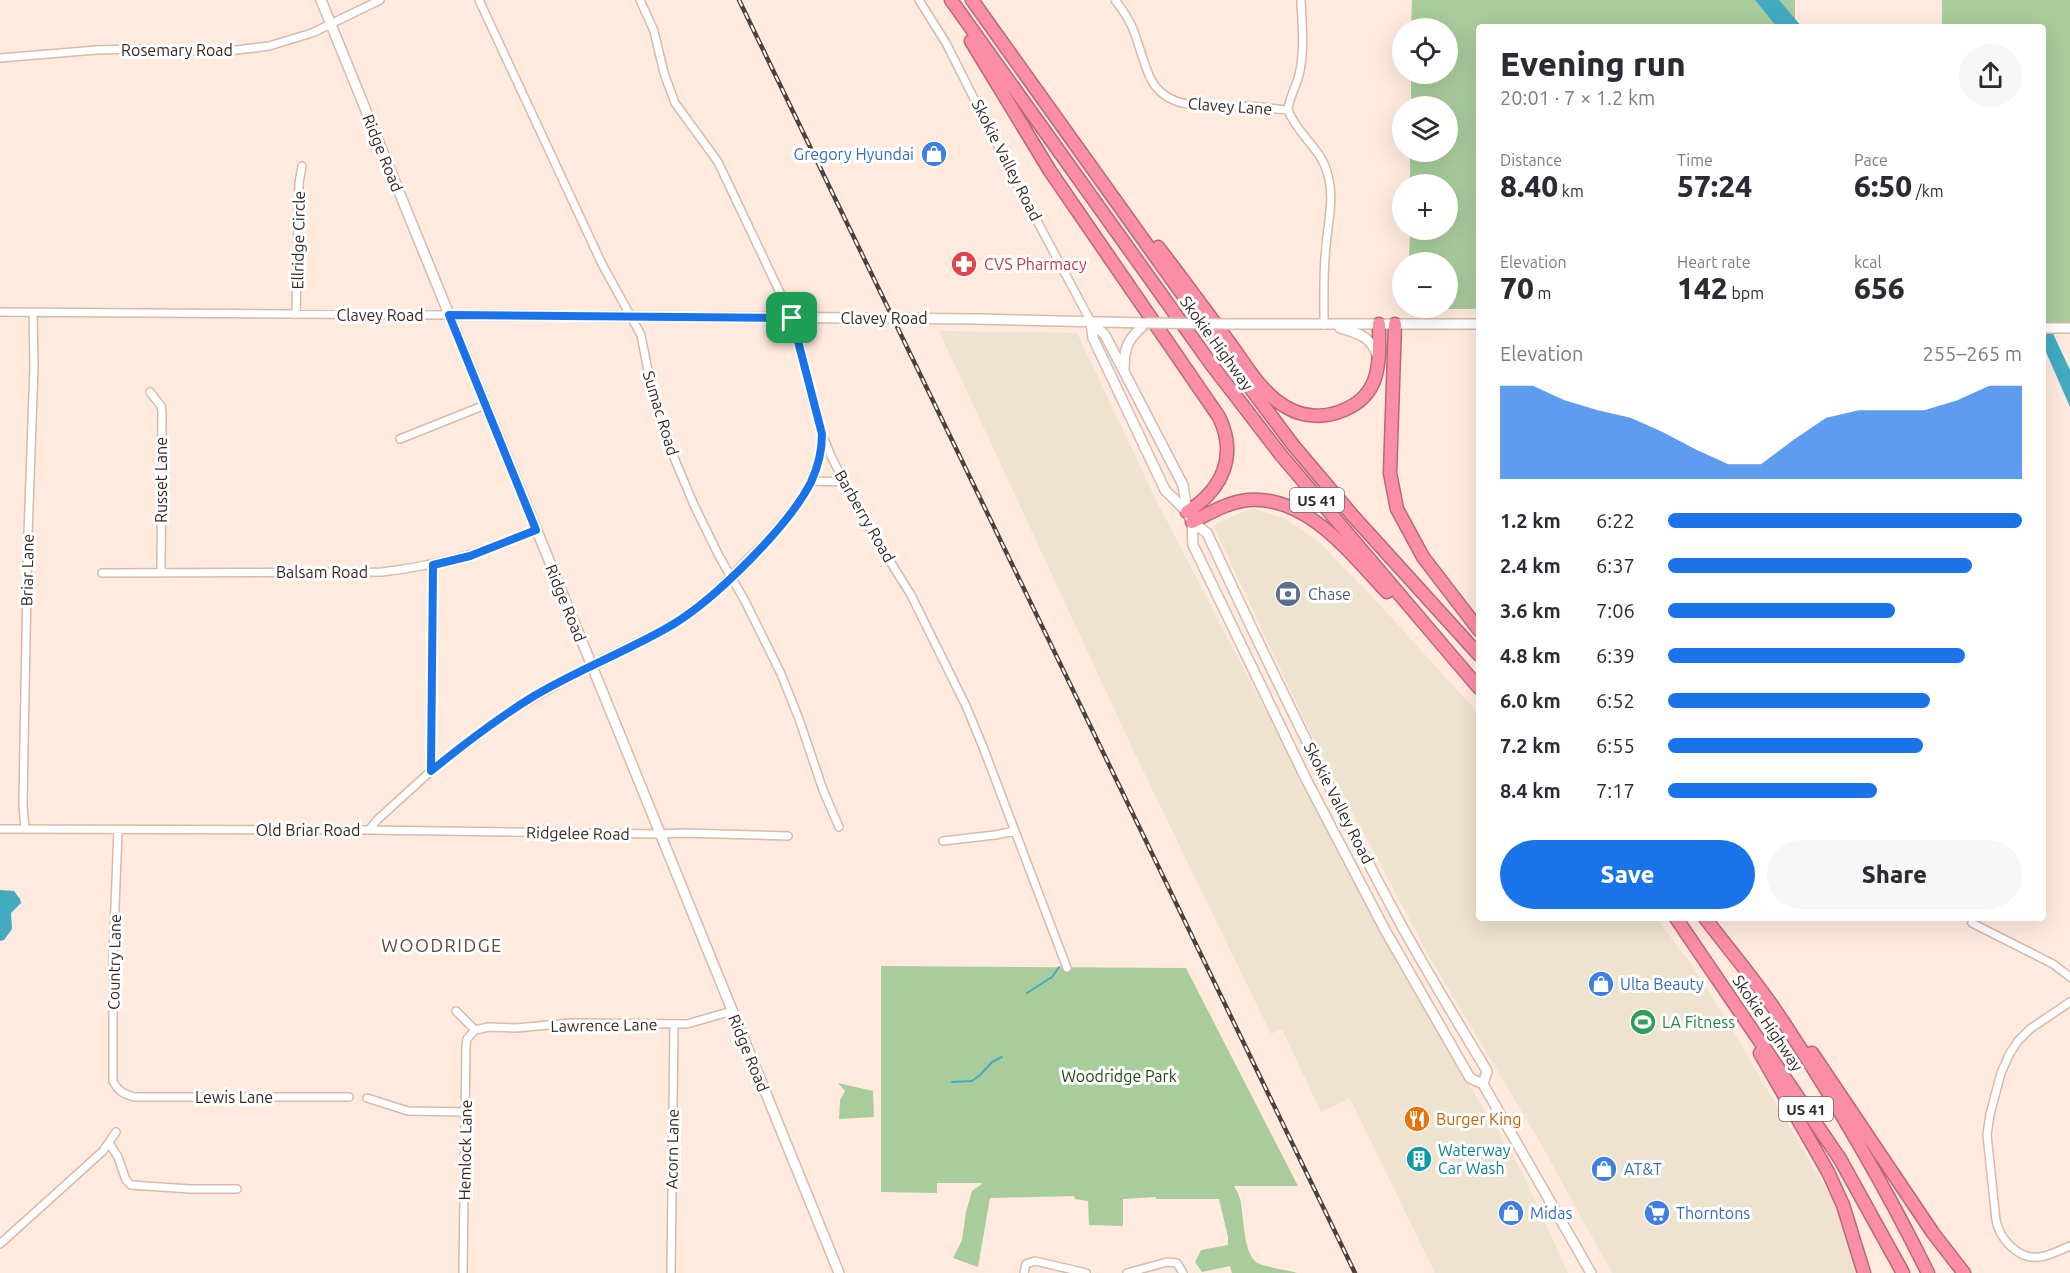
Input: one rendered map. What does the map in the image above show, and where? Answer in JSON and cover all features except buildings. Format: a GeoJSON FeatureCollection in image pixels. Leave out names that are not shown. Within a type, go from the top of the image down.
{"type":"FeatureCollection","features":[{"type":"Feature","properties":{"kind":"highway"},"geometry":{"type":"LineString","coordinates":[[945,0],[1007,97],[1050,171],[1213,407],[1226,431],[1228,460],[1223,474],[1189,517]]}},
{"type":"Feature","properties":{"kind":"highway","name":"Skokie Highway"},"geometry":{"type":"LineString","coordinates":[[951,0],[1202,351],[1274,446],[1476,685]]}},
{"type":"Feature","properties":{"kind":"highway","name":"Skokie Highway"},"geometry":{"type":"LineString","coordinates":[[972,0],[1228,358],[1293,445],[1353,516],[1476,652]]}},
{"type":"Feature","properties":{"kind":"highway"},"geometry":{"type":"LineString","coordinates":[[1110,194],[1152,239],[1261,386],[1287,408],[1319,416],[1330,415],[1348,409],[1363,397],[1370,388],[1379,365],[1379,324]]}},
{"type":"Feature","properties":{"kind":"highway"},"geometry":{"type":"LineString","coordinates":[[1395,324],[1390,473],[1395,500],[1406,528],[1423,557],[1476,626]]}},
{"type":"Feature","properties":{"kind":"highway"},"geometry":{"type":"LineString","coordinates":[[1189,517],[1247,500],[1271,502],[1298,512],[1329,531],[1407,613],[1440,643]]}},
{"type":"Feature","properties":{"kind":"highway","name":"Skokie Highway"},"geometry":{"type":"LineString","coordinates":[[1678,921],[1840,1159],[1903,1273]]}},
{"type":"Feature","properties":{"kind":"highway","name":"Skokie Highway"},"geometry":{"type":"LineString","coordinates":[[1708,921],[1781,1018],[1865,1153],[1896,1208],[1928,1273]]}},
{"type":"Feature","properties":{"kind":"highway"},"geometry":{"type":"LineString","coordinates":[[1700,951],[1828,1172],[1844,1205],[1864,1273]]}},
{"type":"Feature","properties":{"kind":"highway"},"geometry":{"type":"LineString","coordinates":[[1781,1018],[1829,1077],[1933,1233],[1964,1273]]}},
{"type":"Feature","properties":{"kind":"main road","name":"Ridge Road"},"geometry":{"type":"LineString","coordinates":[[321,0],[839,1273]]}},
{"type":"Feature","properties":{"kind":"main road","name":"Clavey Road"},"geometry":{"type":"LineString","coordinates":[[449,315],[1325,325],[1476,324]]}},
{"type":"Feature","properties":{"kind":"main road","name":"Skokie Valley Road"},"geometry":{"type":"LineString","coordinates":[[1091,322],[1105,335],[1183,485],[1193,545],[1305,777],[1385,930],[1470,1078],[1483,1084],[1591,1273]]}},
{"type":"Feature","properties":{"kind":"main road","name":"Skokie Valley Road"},"geometry":{"type":"LineString","coordinates":[[1091,322],[1093,338],[1165,490],[1207,533],[1283,693],[1367,859],[1400,922],[1486,1071],[1483,1084]]}},
{"type":"Feature","properties":{"kind":"main road"},"geometry":{"type":"LineString","coordinates":[[1124,372],[1124,354],[1129,340],[1146,323]]}},
{"type":"Feature","properties":{"kind":"main road"},"geometry":{"type":"LineString","coordinates":[[1325,325],[1355,332],[1369,340],[1374,346],[1379,365]]}},
{"type":"Feature","properties":{"kind":"main road"},"geometry":{"type":"LineString","coordinates":[[2046,328],[2070,328]]}},
{"type":"Feature","properties":{"kind":"main road"},"geometry":{"type":"LineString","coordinates":[[1352,866],[1367,859]]}},
{"type":"Feature","properties":{"kind":"main road"},"geometry":{"type":"LineString","coordinates":[[1385,930],[1400,922]]}},
{"type":"Feature","properties":{"kind":"street","name":"Rosemary Road"},"geometry":{"type":"LineString","coordinates":[[0,58],[96,50],[221,52],[281,44],[380,0]]}},
{"type":"Feature","properties":{"kind":"street","name":"Sumac Road"},"geometry":{"type":"LineString","coordinates":[[479,0],[602,264],[641,335],[650,381],[675,460],[694,505],[781,674],[823,790],[839,827]]}},
{"type":"Feature","properties":{"kind":"street","name":"Barberry Road"},"geometry":{"type":"LineString","coordinates":[[640,0],[654,31],[664,73],[675,103],[718,162],[792,318],[822,434],[844,482],[932,635],[983,747],[1067,968]]}},
{"type":"Feature","properties":{"kind":"street","name":"Skokie Valley Road"},"geometry":{"type":"LineString","coordinates":[[919,0],[946,43],[1011,172],[1091,322]]}},
{"type":"Feature","properties":{"kind":"street","name":"Clavey Lane"},"geometry":{"type":"LineString","coordinates":[[1115,0],[1132,24],[1152,82],[1163,95],[1177,102],[1198,106],[1250,106],[1288,110],[1293,124],[1315,150],[1328,175],[1331,197],[1325,247],[1325,325]]}},
{"type":"Feature","properties":{"kind":"street"},"geometry":{"type":"LineString","coordinates":[[1288,110],[1302,55],[1302,0]]}},
{"type":"Feature","properties":{"kind":"street","name":"Ellridge Circle"},"geometry":{"type":"LineString","coordinates":[[296,315],[299,183],[302,166]]}},
{"type":"Feature","properties":{"kind":"street","name":"Clavey Road"},"geometry":{"type":"LineString","coordinates":[[0,312],[449,315]]}},
{"type":"Feature","properties":{"kind":"street","name":"Briar Lane"},"geometry":{"type":"LineString","coordinates":[[25,829],[23,806],[28,534],[34,377],[33,312]]}},
{"type":"Feature","properties":{"kind":"street","name":"Russet Lane"},"geometry":{"type":"LineString","coordinates":[[150,392],[162,412],[161,572]]}},
{"type":"Feature","properties":{"kind":"street"},"geometry":{"type":"LineString","coordinates":[[400,439],[485,405]]}},
{"type":"Feature","properties":{"kind":"street","name":"Old Briar Road"},"geometry":{"type":"LineString","coordinates":[[0,829],[369,830],[377,819],[431,771],[505,715],[591,664],[674,624],[707,600],[769,538],[798,503],[811,481],[822,449],[822,434]]}},
{"type":"Feature","properties":{"kind":"street"},"geometry":{"type":"LineString","coordinates":[[811,481],[844,482]]}},
{"type":"Feature","properties":{"kind":"street","name":"Balsam Road"},"geometry":{"type":"LineString","coordinates":[[102,573],[368,573],[433,565],[470,556],[536,530]]}},
{"type":"Feature","properties":{"kind":"street"},"geometry":{"type":"LineString","coordinates":[[431,771],[433,565]]}},
{"type":"Feature","properties":{"kind":"street","name":"Country Lane"},"geometry":{"type":"LineString","coordinates":[[118,830],[115,861],[113,1081],[120,1092]]}},
{"type":"Feature","properties":{"kind":"street","name":"Ridgelee Road"},"geometry":{"type":"LineString","coordinates":[[369,830],[788,836]]}},
{"type":"Feature","properties":{"kind":"street"},"geometry":{"type":"LineString","coordinates":[[943,841],[1015,831]]}},
{"type":"Feature","properties":{"kind":"street"},"geometry":{"type":"LineString","coordinates":[[1972,923],[2053,964],[2070,977]]}},
{"type":"Feature","properties":{"kind":"street"},"geometry":{"type":"LineString","coordinates":[[2070,1002],[2040,1021],[2018,1041],[2010,1053],[2001,1073],[1989,1114],[1987,1135],[1996,1220],[2004,1241],[2018,1251],[2035,1258],[2070,1246]]}},
{"type":"Feature","properties":{"kind":"street"},"geometry":{"type":"LineString","coordinates":[[456,1011],[475,1030]]}},
{"type":"Feature","properties":{"kind":"street","name":"Lawrence Lane"},"geometry":{"type":"LineString","coordinates":[[475,1030],[489,1027],[516,1028],[571,1023],[674,1024],[695,1022],[732,1011]]}},
{"type":"Feature","properties":{"kind":"street","name":"Acorn Lane"},"geometry":{"type":"LineString","coordinates":[[671,1273],[674,1024]]}},
{"type":"Feature","properties":{"kind":"street","name":"Hemlock Lane"},"geometry":{"type":"LineString","coordinates":[[463,1273],[466,1046],[467,1039],[475,1030]]}},
{"type":"Feature","properties":{"kind":"street","name":"Lewis Lane"},"geometry":{"type":"LineString","coordinates":[[120,1092],[135,1097],[349,1097]]}},
{"type":"Feature","properties":{"kind":"street"},"geometry":{"type":"LineString","coordinates":[[367,1098],[408,1111],[465,1112]]}},
{"type":"Feature","properties":{"kind":"street"},"geometry":{"type":"LineString","coordinates":[[0,1244],[103,1152],[116,1132]]}},
{"type":"Feature","properties":{"kind":"street"},"geometry":{"type":"LineString","coordinates":[[109,1143],[118,1157],[126,1180],[131,1185],[237,1189]]}},
{"type":"Feature","properties":{"kind":"street"},"geometry":{"type":"LineString","coordinates":[[1024,1273],[1026,1264],[1035,1261],[1086,1273]]}},
{"type":"Feature","properties":{"kind":"street"},"geometry":{"type":"LineString","coordinates":[[1127,1273],[1167,1262],[1177,1263],[1183,1273]]}},
{"type":"Feature","properties":{"kind":"shaded area"},"geometry":{"type":"Polygon","coordinates":[[[939,331],[1077,333],[1157,502],[1329,833],[1409,985],[1521,1170],[1568,1273],[1435,1273],[1350,1098],[1321,1112],[1282,1029],[1271,1034],[1136,756],[939,331]]]}},
{"type":"Feature","properties":{"kind":"shaded area"},"geometry":{"type":"Polygon","coordinates":[[[1252,508],[1286,519],[1319,542],[1476,711],[1476,921],[1658,921],[1689,961],[1723,1014],[1837,1207],[1856,1273],[1612,1273],[1541,1144],[1430,958],[1307,726],[1213,525],[1252,508]]]}},
{"type":"Feature","properties":{"kind":"green space"},"geometry":{"type":"Polygon","coordinates":[[[1412,0],[1795,0],[1795,24],[1476,24],[1476,309],[1458,309],[1458,252],[1409,252],[1410,240],[1458,240],[1458,174],[1410,174],[1410,162],[1458,162],[1458,96],[1411,96],[1411,84],[1458,84],[1458,18],[1411,18],[1412,0]]]}},
{"type":"Feature","properties":{"kind":"green space"},"geometry":{"type":"Polygon","coordinates":[[[1942,0],[2070,0],[2070,323],[2048,323],[2046,321],[2046,24],[1942,24],[1942,0]]]}},
{"type":"Feature","properties":{"kind":"green space","name":"Woodridge Park"},"geometry":{"type":"Polygon","coordinates":[[[881,966],[1186,968],[1298,1186],[1234,1186],[1240,1199],[1249,1250],[1259,1264],[1297,1273],[1232,1273],[1230,1266],[1202,1272],[1195,1262],[1201,1250],[1228,1245],[1219,1199],[1156,1199],[1156,1197],[1123,1199],[1123,1226],[1089,1225],[1088,1201],[1075,1199],[1074,1196],[990,1198],[978,1267],[953,1258],[962,1240],[972,1191],[983,1183],[937,1183],[937,1193],[881,1192],[881,966]]]}},
{"type":"Feature","properties":{"kind":"green space"},"geometry":{"type":"Polygon","coordinates":[[[838,1083],[873,1091],[874,1117],[839,1119],[840,1100],[845,1091],[838,1083]]]}},
{"type":"Feature","properties":{"kind":"water"},"geometry":{"type":"Polygon","coordinates":[[[1755,0],[1779,0],[1799,24],[1775,24],[1755,0]]]}},
{"type":"Feature","properties":{"kind":"water"},"geometry":{"type":"Polygon","coordinates":[[[2046,321],[2070,370],[2070,407],[2046,352],[2046,321]]]}},
{"type":"Feature","properties":{"kind":"water"},"geometry":{"type":"Polygon","coordinates":[[[0,890],[14,891],[21,903],[11,913],[12,929],[4,940],[0,941],[0,890]]]}},
{"type":"Feature","properties":{"kind":"waterway"},"geometry":{"type":"LineString","coordinates":[[1027,993],[1052,977],[1059,967]]}},
{"type":"Feature","properties":{"kind":"waterway"},"geometry":{"type":"LineString","coordinates":[[952,1082],[972,1081],[992,1062],[1002,1057]]}},
{"type":"Feature","properties":{"kind":"railway"},"geometry":{"type":"LineString","coordinates":[[739,0],[1355,1273]]}},
{"type":"Feature","properties":{"kind":"place","name":"Gregory Hyundai"},"geometry":{"type":"Point","coordinates":[934,154]}},
{"type":"Feature","properties":{"kind":"place","name":"CVS Pharmacy"},"geometry":{"type":"Point","coordinates":[964,264]}},
{"type":"Feature","properties":{"kind":"place","name":"Chase"},"geometry":{"type":"Point","coordinates":[1288,594]}},
{"type":"Feature","properties":{"kind":"place","name":"Ulta Beauty"},"geometry":{"type":"Point","coordinates":[1601,984]}},
{"type":"Feature","properties":{"kind":"place","name":"LA Fitness"},"geometry":{"type":"Point","coordinates":[1643,1022]}},
{"type":"Feature","properties":{"kind":"place","name":"Burger King"},"geometry":{"type":"Point","coordinates":[1417,1119]}},
{"type":"Feature","properties":{"kind":"place","name":"Waterway Car Wash"},"geometry":{"type":"Point","coordinates":[1419,1159]}},
{"type":"Feature","properties":{"kind":"place","name":"AT&T"},"geometry":{"type":"Point","coordinates":[1604,1169]}},
{"type":"Feature","properties":{"kind":"place","name":"Midas"},"geometry":{"type":"Point","coordinates":[1511,1213]}},
{"type":"Feature","properties":{"kind":"place","name":"Thorntons"},"geometry":{"type":"Point","coordinates":[1657,1213]}},
{"type":"Feature","properties":{"kind":"district","name":"WOODRIDGE"},"geometry":{"type":"Point","coordinates":[442,945]}},
{"type":"Feature","properties":{"kind":"route"},"geometry":{"type":"LineString","coordinates":[[449,315],[792,318],[822,434],[822,449],[811,481],[798,503],[731,578],[691,612],[654,635],[591,664],[536,695],[505,715],[431,771],[433,565],[470,556],[536,530],[449,315]]}}]}
